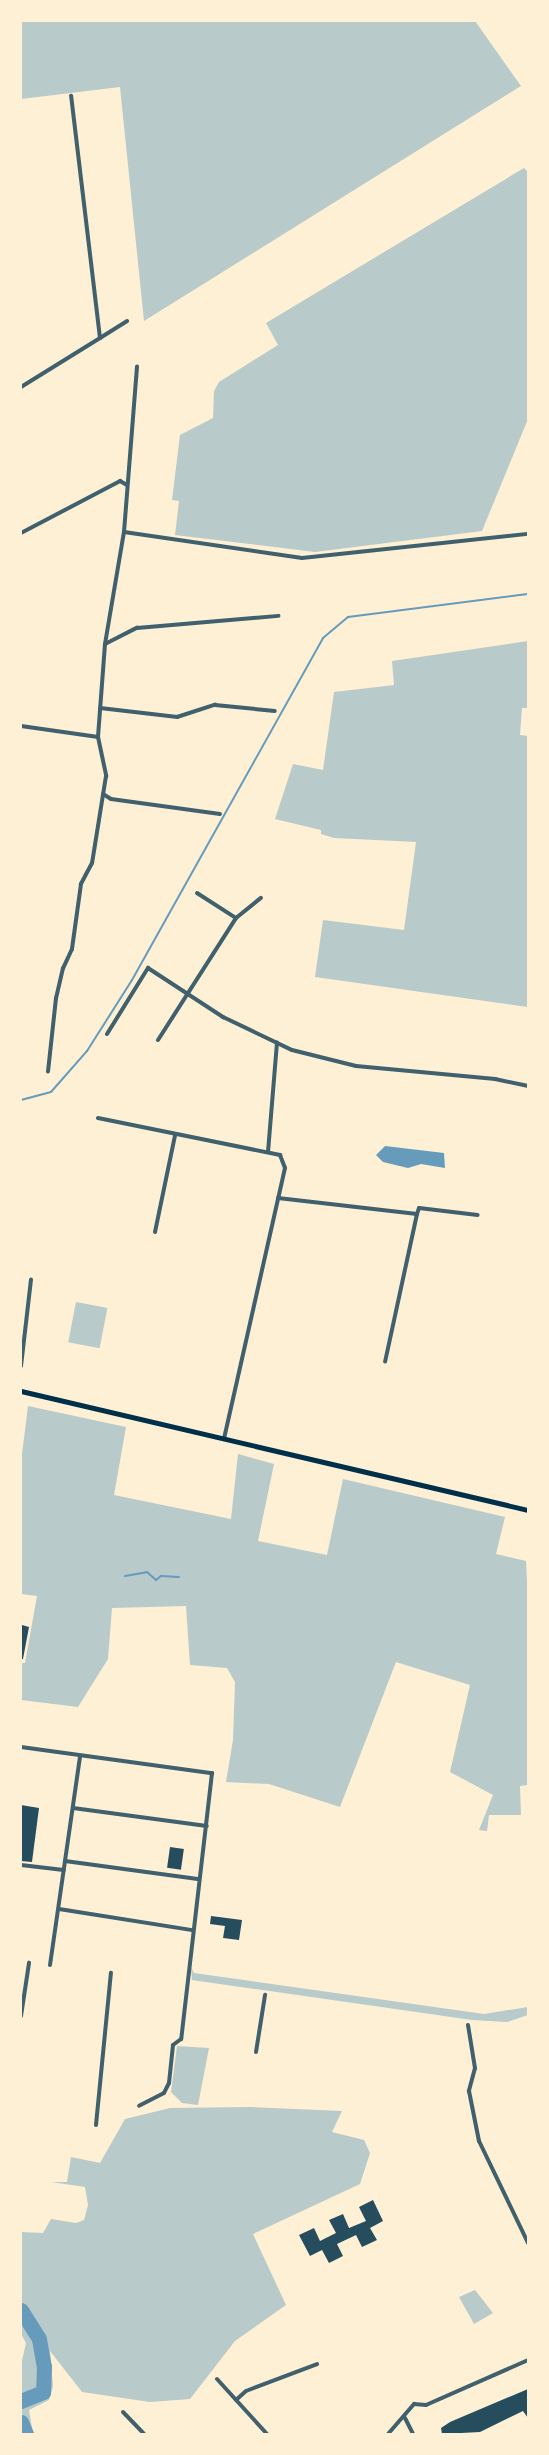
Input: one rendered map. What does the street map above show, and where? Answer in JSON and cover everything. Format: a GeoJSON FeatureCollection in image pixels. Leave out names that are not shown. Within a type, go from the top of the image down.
{"type":"FeatureCollection","features":[{"type":"Feature","properties":{"kind":"main road"},"geometry":{"type":"LineString","coordinates":[[21,1391],[528,1510]]}},
{"type":"Feature","properties":{"kind":"street"},"geometry":{"type":"LineString","coordinates":[[71,96],[100,338]]}},
{"type":"Feature","properties":{"kind":"street"},"geometry":{"type":"LineString","coordinates":[[21,387],[127,321]]}},
{"type":"Feature","properties":{"kind":"street"},"geometry":{"type":"LineString","coordinates":[[48,1072],[56,998],[63,968],[72,949],[81,884],[92,863],[106,776],[98,737],[100,708],[105,644],[124,532],[137,367]]}},
{"type":"Feature","properties":{"kind":"street"},"geometry":{"type":"LineString","coordinates":[[21,533],[120,481],[127,485]]}},
{"type":"Feature","properties":{"kind":"street"},"geometry":{"type":"LineString","coordinates":[[124,532],[226,549],[319,558],[528,534]]}},
{"type":"Feature","properties":{"kind":"street"},"geometry":{"type":"LineString","coordinates":[[105,644],[137,628],[278,616]]}},
{"type":"Feature","properties":{"kind":"street"},"geometry":{"type":"LineString","coordinates":[[100,708],[177,717],[215,705],[275,711]]}},
{"type":"Feature","properties":{"kind":"street"},"geometry":{"type":"LineString","coordinates":[[21,726],[98,737]]}},
{"type":"Feature","properties":{"kind":"street"},"geometry":{"type":"LineString","coordinates":[[103,794],[111,799],[220,814]]}},
{"type":"Feature","properties":{"kind":"street"},"geometry":{"type":"LineString","coordinates":[[197,893],[236,918]]}},
{"type":"Feature","properties":{"kind":"street"},"geometry":{"type":"LineString","coordinates":[[158,1040],[236,918],[261,898]]}},
{"type":"Feature","properties":{"kind":"street"},"geometry":{"type":"LineString","coordinates":[[107,1034],[148,968],[224,1017],[292,1050],[356,1066],[495,1079],[528,1086]]}},
{"type":"Feature","properties":{"kind":"street"},"geometry":{"type":"LineString","coordinates":[[268,1152],[277,1042]]}},
{"type":"Feature","properties":{"kind":"street"},"geometry":{"type":"LineString","coordinates":[[98,1118],[175,1136],[280,1155],[285,1168],[224,1439]]}},
{"type":"Feature","properties":{"kind":"street"},"geometry":{"type":"LineString","coordinates":[[155,1232],[175,1136]]}},
{"type":"Feature","properties":{"kind":"street"},"geometry":{"type":"LineString","coordinates":[[278,1198],[417,1214]]}},
{"type":"Feature","properties":{"kind":"street"},"geometry":{"type":"LineString","coordinates":[[385,1362],[419,1208],[478,1215]]}},
{"type":"Feature","properties":{"kind":"street"},"geometry":{"type":"LineString","coordinates":[[21,1366],[31,1280]]}},
{"type":"Feature","properties":{"kind":"street"},"geometry":{"type":"LineString","coordinates":[[21,1747],[212,1773],[181,2039],[173,2045],[169,2083],[164,2093],[139,2106]]}},
{"type":"Feature","properties":{"kind":"street"},"geometry":{"type":"LineString","coordinates":[[50,1965],[80,1756]]}},
{"type":"Feature","properties":{"kind":"street"},"geometry":{"type":"LineString","coordinates":[[73,1808],[207,1826]]}},
{"type":"Feature","properties":{"kind":"street"},"geometry":{"type":"LineString","coordinates":[[65,1861],[198,1879]]}},
{"type":"Feature","properties":{"kind":"street"},"geometry":{"type":"LineString","coordinates":[[21,1865],[64,1870]]}},
{"type":"Feature","properties":{"kind":"street"},"geometry":{"type":"LineString","coordinates":[[59,1910],[192,1930]]}},
{"type":"Feature","properties":{"kind":"street"},"geometry":{"type":"LineString","coordinates":[[21,2016],[28,1962]]}},
{"type":"Feature","properties":{"kind":"street"},"geometry":{"type":"LineString","coordinates":[[96,2125],[111,1973]]}},
{"type":"Feature","properties":{"kind":"street"},"geometry":{"type":"LineString","coordinates":[[256,2052],[265,1995]]}},
{"type":"Feature","properties":{"kind":"street"},"geometry":{"type":"LineString","coordinates":[[468,2025],[476,2075],[469,2091],[479,2141],[528,2243]]}},
{"type":"Feature","properties":{"kind":"street"},"geometry":{"type":"LineString","coordinates":[[388,2434],[405,2418],[414,2404],[426,2405],[528,2360]]}},
{"type":"Feature","properties":{"kind":"street"},"geometry":{"type":"LineString","coordinates":[[236,2400],[246,2391],[317,2364]]}},
{"type":"Feature","properties":{"kind":"street"},"geometry":{"type":"LineString","coordinates":[[217,2379],[267,2434]]}},
{"type":"Feature","properties":{"kind":"street"},"geometry":{"type":"LineString","coordinates":[[123,2412],[144,2434]]}},
{"type":"Feature","properties":{"kind":"street"},"geometry":{"type":"LineString","coordinates":[[405,2418],[413,2434]]}},
{"type":"Feature","properties":{"kind":"shaded area"},"geometry":{"type":"Polygon","coordinates":[[[21,21],[475,21],[521,86],[144,321],[120,87],[21,99],[21,21]]]}},
{"type":"Feature","properties":{"kind":"shaded area"},"geometry":{"type":"Polygon","coordinates":[[[524,168],[528,172],[528,419],[482,531],[315,552],[175,535],[179,501],[172,500],[180,435],[213,418],[214,391],[219,382],[278,345],[266,323],[524,168]]]}},
{"type":"Feature","properties":{"kind":"shaded area"},"geometry":{"type":"Polygon","coordinates":[[[528,641],[528,708],[522,708],[520,735],[528,736],[528,1007],[315,977],[323,920],[404,930],[416,842],[334,838],[321,834],[321,830],[275,819],[293,764],[323,770],[334,692],[394,685],[392,661],[528,641]]]}},
{"type":"Feature","properties":{"kind":"shaded area"},"geometry":{"type":"Polygon","coordinates":[[[76,1302],[107,1308],[100,1348],[68,1342],[76,1302]]]}},
{"type":"Feature","properties":{"kind":"shaded area"},"geometry":{"type":"Polygon","coordinates":[[[28,1406],[126,1427],[114,1495],[231,1519],[238,1454],[274,1464],[258,1541],[327,1555],[343,1479],[505,1517],[496,1554],[526,1561],[528,1785],[520,1786],[521,1815],[489,1815],[487,1831],[479,1830],[493,1795],[450,1772],[470,1685],[396,1662],[340,1807],[269,1784],[226,1782],[233,1740],[235,1682],[227,1668],[190,1665],[186,1606],[112,1608],[108,1659],[78,1707],[21,1700],[21,1663],[25,1663],[37,1596],[21,1594],[21,1462],[28,1406]]]}},
{"type":"Feature","properties":{"kind":"shaded area"},"geometry":{"type":"Polygon","coordinates":[[[191,1967],[194,1973],[484,2014],[528,2007],[528,2015],[507,2022],[472,2020],[192,1980],[191,1967]]]}},
{"type":"Feature","properties":{"kind":"shaded area"},"geometry":{"type":"Polygon","coordinates":[[[177,2046],[209,2048],[198,2105],[182,2103],[171,2092],[177,2046]]]}},
{"type":"Feature","properties":{"kind":"shaded area"},"geometry":{"type":"Polygon","coordinates":[[[250,2107],[342,2111],[332,2132],[364,2140],[370,2153],[360,2184],[253,2234],[286,2305],[235,2341],[190,2399],[150,2402],[82,2392],[50,2351],[53,2386],[49,2400],[29,2410],[33,2434],[21,2434],[21,2365],[26,2343],[21,2334],[21,2232],[43,2233],[51,2219],[76,2223],[84,2220],[88,2205],[85,2187],[51,2182],[67,2182],[71,2157],[100,2163],[125,2119],[170,2108],[250,2107]]]}},
{"type":"Feature","properties":{"kind":"shaded area"},"geometry":{"type":"Polygon","coordinates":[[[475,2290],[493,2313],[474,2324],[459,2297],[475,2290]]]}},
{"type":"Feature","properties":{"kind":"water"},"geometry":{"type":"Polygon","coordinates":[[[385,1146],[444,1153],[445,1168],[421,1164],[408,1168],[383,1162],[376,1155],[385,1146]]]}},
{"type":"Feature","properties":{"kind":"building"},"geometry":{"type":"Polygon","coordinates":[[[22,1625],[29,1627],[23,1659],[21,1659],[22,1625]]]}},
{"type":"Feature","properties":{"kind":"building"},"geometry":{"type":"Polygon","coordinates":[[[21,1805],[39,1808],[32,1862],[21,1861],[21,1805]]]}},
{"type":"Feature","properties":{"kind":"building"},"geometry":{"type":"Polygon","coordinates":[[[170,1847],[184,1849],[181,1870],[167,1868],[170,1847]]]}},
{"type":"Feature","properties":{"kind":"building"},"geometry":{"type":"Polygon","coordinates":[[[211,1916],[242,1920],[239,1940],[223,1938],[225,1926],[210,1924],[211,1916]]]}},
{"type":"Feature","properties":{"kind":"building"},"geometry":{"type":"Polygon","coordinates":[[[373,2200],[383,2221],[370,2228],[377,2240],[362,2247],[356,2235],[337,2244],[343,2256],[329,2263],[322,2250],[310,2256],[299,2235],[314,2228],[320,2241],[336,2233],[329,2220],[343,2214],[349,2228],[366,2221],[359,2207],[373,2200]]]}},
{"type":"Feature","properties":{"kind":"building"},"geometry":{"type":"Polygon","coordinates":[[[528,2389],[528,2418],[523,2411],[480,2432],[442,2434],[441,2428],[450,2422],[528,2389]]]}},
{"type":"Feature","properties":{"kind":"waterway"},"geometry":{"type":"LineString","coordinates":[[21,1100],[51,1092],[87,1051],[132,980],[323,638],[348,617],[528,594]]}},
{"type":"Feature","properties":{"kind":"waterway"},"geometry":{"type":"LineString","coordinates":[[125,1576],[147,1572],[156,1580],[161,1576],[179,1577]]}},
{"type":"Feature","properties":{"kind":"waterway"},"geometry":{"type":"LineString","coordinates":[[21,2310],[39,2339],[44,2366],[43,2392],[21,2401]]}},
{"type":"Feature","properties":{"kind":"waterway"},"geometry":{"type":"LineString","coordinates":[[21,2422],[26,2434]]}}]}
